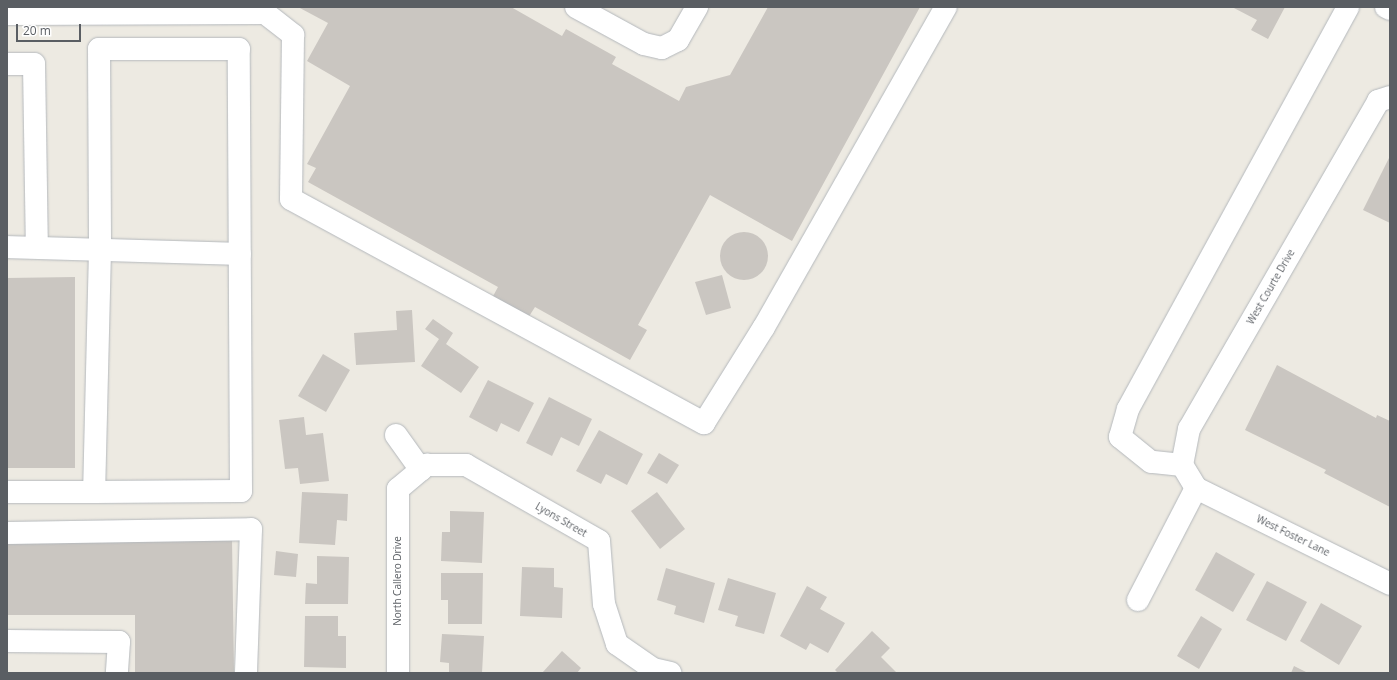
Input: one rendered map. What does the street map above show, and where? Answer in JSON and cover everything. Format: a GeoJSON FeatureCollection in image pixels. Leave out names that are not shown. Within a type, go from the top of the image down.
{"type":"FeatureCollection","features":[{"type":"Feature","properties":{"kind":"street"},"geometry":{"type":"LineString","coordinates":[[576,7],[644,44],[662,48],[678,40],[697,7]]}},
{"type":"Feature","properties":{"kind":"street"},"geometry":{"type":"LineString","coordinates":[[7,14],[265,13],[293,35],[291,199],[704,423],[764,328],[946,7]]}},
{"type":"Feature","properties":{"kind":"street"},"geometry":{"type":"LineString","coordinates":[[1138,600],[1196,488],[1182,465],[1151,462],[1120,437],[1128,409],[1348,7]]}},
{"type":"Feature","properties":{"kind":"street"},"geometry":{"type":"LineString","coordinates":[[1386,7],[1390,9]]}},
{"type":"Feature","properties":{"kind":"street"},"geometry":{"type":"LineString","coordinates":[[7,492],[94,492],[241,491],[239,49],[99,49],[100,250],[94,492]]}},
{"type":"Feature","properties":{"kind":"street"},"geometry":{"type":"LineString","coordinates":[[7,64],[34,64],[37,248]]}},
{"type":"Feature","properties":{"kind":"street","name":"West Courte Drive"},"geometry":{"type":"LineString","coordinates":[[1182,465],[1193,422],[1378,101],[1390,97]]}},
{"type":"Feature","properties":{"kind":"street"},"geometry":{"type":"LineString","coordinates":[[7,246],[240,254]]}},
{"type":"Feature","properties":{"kind":"street"},"geometry":{"type":"LineString","coordinates":[[396,435],[421,470]]}},
{"type":"Feature","properties":{"kind":"street","name":"Lyons Street"},"geometry":{"type":"LineString","coordinates":[[398,489],[427,465],[466,465],[599,541],[604,604],[617,644],[653,669],[671,673]]}},
{"type":"Feature","properties":{"kind":"street","name":"West Foster Lane"},"geometry":{"type":"LineString","coordinates":[[1196,488],[1390,584]]}},
{"type":"Feature","properties":{"kind":"street","name":"North Callero Drive"},"geometry":{"type":"LineString","coordinates":[[398,489],[398,673]]}},
{"type":"Feature","properties":{"kind":"street"},"geometry":{"type":"LineString","coordinates":[[7,533],[251,530],[246,673]]}},
{"type":"Feature","properties":{"kind":"street"},"geometry":{"type":"LineString","coordinates":[[7,641],[119,642],[117,673]]}},
{"type":"Feature","properties":{"kind":"building"},"geometry":{"type":"Polygon","coordinates":[[[298,7],[511,7],[562,36],[566,29],[616,57],[612,64],[679,101],[686,87],[730,75],[768,7],[920,7],[792,241],[710,195],[638,325],[647,330],[630,360],[535,307],[528,318],[492,298],[498,287],[308,182],[316,168],[307,164],[350,86],[307,61],[328,23],[298,7]]]}},
{"type":"Feature","properties":{"kind":"building"},"geometry":{"type":"Polygon","coordinates":[[[1232,7],[1285,7],[1268,39],[1251,30],[1257,20],[1232,7]]]}},
{"type":"Feature","properties":{"kind":"building"},"geometry":{"type":"Polygon","coordinates":[[[1390,156],[1390,223],[1363,210],[1390,156]]]}},
{"type":"Feature","properties":{"kind":"building"},"geometry":{"type":"Polygon","coordinates":[[[739,232],[749,232],[761,239],[768,251],[768,261],[761,273],[749,280],[739,280],[731,276],[724,269],[720,261],[720,251],[724,243],[731,236],[739,232]]]}},
{"type":"Feature","properties":{"kind":"building"},"geometry":{"type":"Polygon","coordinates":[[[722,275],[731,308],[706,315],[695,282],[722,275]]]}},
{"type":"Feature","properties":{"kind":"building"},"geometry":{"type":"Polygon","coordinates":[[[75,277],[75,468],[7,468],[7,278],[75,277]]]}},
{"type":"Feature","properties":{"kind":"building"},"geometry":{"type":"Polygon","coordinates":[[[412,310],[415,362],[356,365],[354,333],[397,330],[396,311],[412,310]]]}},
{"type":"Feature","properties":{"kind":"building"},"geometry":{"type":"Polygon","coordinates":[[[433,319],[453,333],[446,344],[479,367],[461,393],[421,366],[439,339],[425,329],[433,319]]]}},
{"type":"Feature","properties":{"kind":"building"},"geometry":{"type":"Polygon","coordinates":[[[323,354],[350,370],[326,412],[298,396],[323,354]]]}},
{"type":"Feature","properties":{"kind":"building"},"geometry":{"type":"Polygon","coordinates":[[[1277,365],[1376,418],[1377,415],[1390,421],[1390,507],[1324,473],[1326,470],[1245,430],[1277,365]]]}},
{"type":"Feature","properties":{"kind":"building"},"geometry":{"type":"Polygon","coordinates":[[[488,380],[534,403],[519,432],[501,423],[497,432],[469,417],[488,380]]]}},
{"type":"Feature","properties":{"kind":"building"},"geometry":{"type":"Polygon","coordinates":[[[549,397],[592,419],[579,446],[561,437],[552,456],[526,443],[549,397]]]}},
{"type":"Feature","properties":{"kind":"building"},"geometry":{"type":"Polygon","coordinates":[[[304,417],[306,435],[323,433],[329,481],[300,484],[298,468],[285,469],[279,420],[304,417]]]}},
{"type":"Feature","properties":{"kind":"building"},"geometry":{"type":"Polygon","coordinates":[[[599,430],[643,454],[627,485],[606,474],[601,484],[576,471],[599,430]]]}},
{"type":"Feature","properties":{"kind":"building"},"geometry":{"type":"Polygon","coordinates":[[[659,453],[679,465],[667,484],[647,473],[659,453]]]}},
{"type":"Feature","properties":{"kind":"building"},"geometry":{"type":"Polygon","coordinates":[[[302,492],[348,494],[347,521],[337,520],[335,545],[299,543],[302,492]]]}},
{"type":"Feature","properties":{"kind":"building"},"geometry":{"type":"Polygon","coordinates":[[[657,492],[685,529],[660,549],[631,511],[657,492]]]}},
{"type":"Feature","properties":{"kind":"building"},"geometry":{"type":"Polygon","coordinates":[[[450,511],[484,512],[482,563],[441,561],[442,532],[450,532],[450,511]]]}},
{"type":"Feature","properties":{"kind":"building"},"geometry":{"type":"Polygon","coordinates":[[[232,539],[234,673],[135,673],[135,615],[7,615],[7,541],[232,539]]]}},
{"type":"Feature","properties":{"kind":"building"},"geometry":{"type":"Polygon","coordinates":[[[276,551],[298,554],[296,577],[274,575],[276,551]]]}},
{"type":"Feature","properties":{"kind":"building"},"geometry":{"type":"Polygon","coordinates":[[[1216,552],[1255,574],[1233,612],[1195,590],[1216,552]]]}},
{"type":"Feature","properties":{"kind":"building"},"geometry":{"type":"Polygon","coordinates":[[[317,556],[349,557],[348,604],[305,604],[306,583],[317,584],[317,556]]]}},
{"type":"Feature","properties":{"kind":"building"},"geometry":{"type":"Polygon","coordinates":[[[522,567],[554,568],[554,587],[563,588],[562,618],[520,616],[522,567]]]}},
{"type":"Feature","properties":{"kind":"building"},"geometry":{"type":"Polygon","coordinates":[[[666,568],[715,583],[704,623],[674,614],[676,606],[657,600],[666,568]]]}},
{"type":"Feature","properties":{"kind":"building"},"geometry":{"type":"Polygon","coordinates":[[[441,573],[483,573],[482,624],[448,624],[448,600],[441,600],[441,573]]]}},
{"type":"Feature","properties":{"kind":"building"},"geometry":{"type":"Polygon","coordinates":[[[728,578],[776,593],[764,634],[735,626],[738,616],[718,610],[728,578]]]}},
{"type":"Feature","properties":{"kind":"building"},"geometry":{"type":"Polygon","coordinates":[[[1267,581],[1307,602],[1286,641],[1246,620],[1267,581]]]}},
{"type":"Feature","properties":{"kind":"building"},"geometry":{"type":"Polygon","coordinates":[[[807,586],[827,597],[820,609],[845,623],[828,653],[810,643],[806,650],[780,636],[807,586]]]}},
{"type":"Feature","properties":{"kind":"building"},"geometry":{"type":"Polygon","coordinates":[[[1321,603],[1362,626],[1339,665],[1300,641],[1321,603]]]}},
{"type":"Feature","properties":{"kind":"building"},"geometry":{"type":"Polygon","coordinates":[[[305,616],[338,616],[338,636],[346,636],[346,668],[304,667],[305,616]]]}},
{"type":"Feature","properties":{"kind":"building"},"geometry":{"type":"Polygon","coordinates":[[[1201,616],[1222,629],[1199,669],[1177,656],[1201,616]]]}},
{"type":"Feature","properties":{"kind":"building"},"geometry":{"type":"Polygon","coordinates":[[[872,631],[890,648],[881,657],[897,673],[838,673],[835,670],[872,631]]]}},
{"type":"Feature","properties":{"kind":"building"},"geometry":{"type":"Polygon","coordinates":[[[442,634],[484,636],[482,673],[449,673],[449,663],[440,662],[442,634]]]}},
{"type":"Feature","properties":{"kind":"building"},"geometry":{"type":"Polygon","coordinates":[[[562,651],[581,668],[577,673],[542,673],[562,651]]]}},
{"type":"Feature","properties":{"kind":"building"},"geometry":{"type":"Polygon","coordinates":[[[1294,666],[1308,673],[1291,673],[1294,666]]]}}]}
